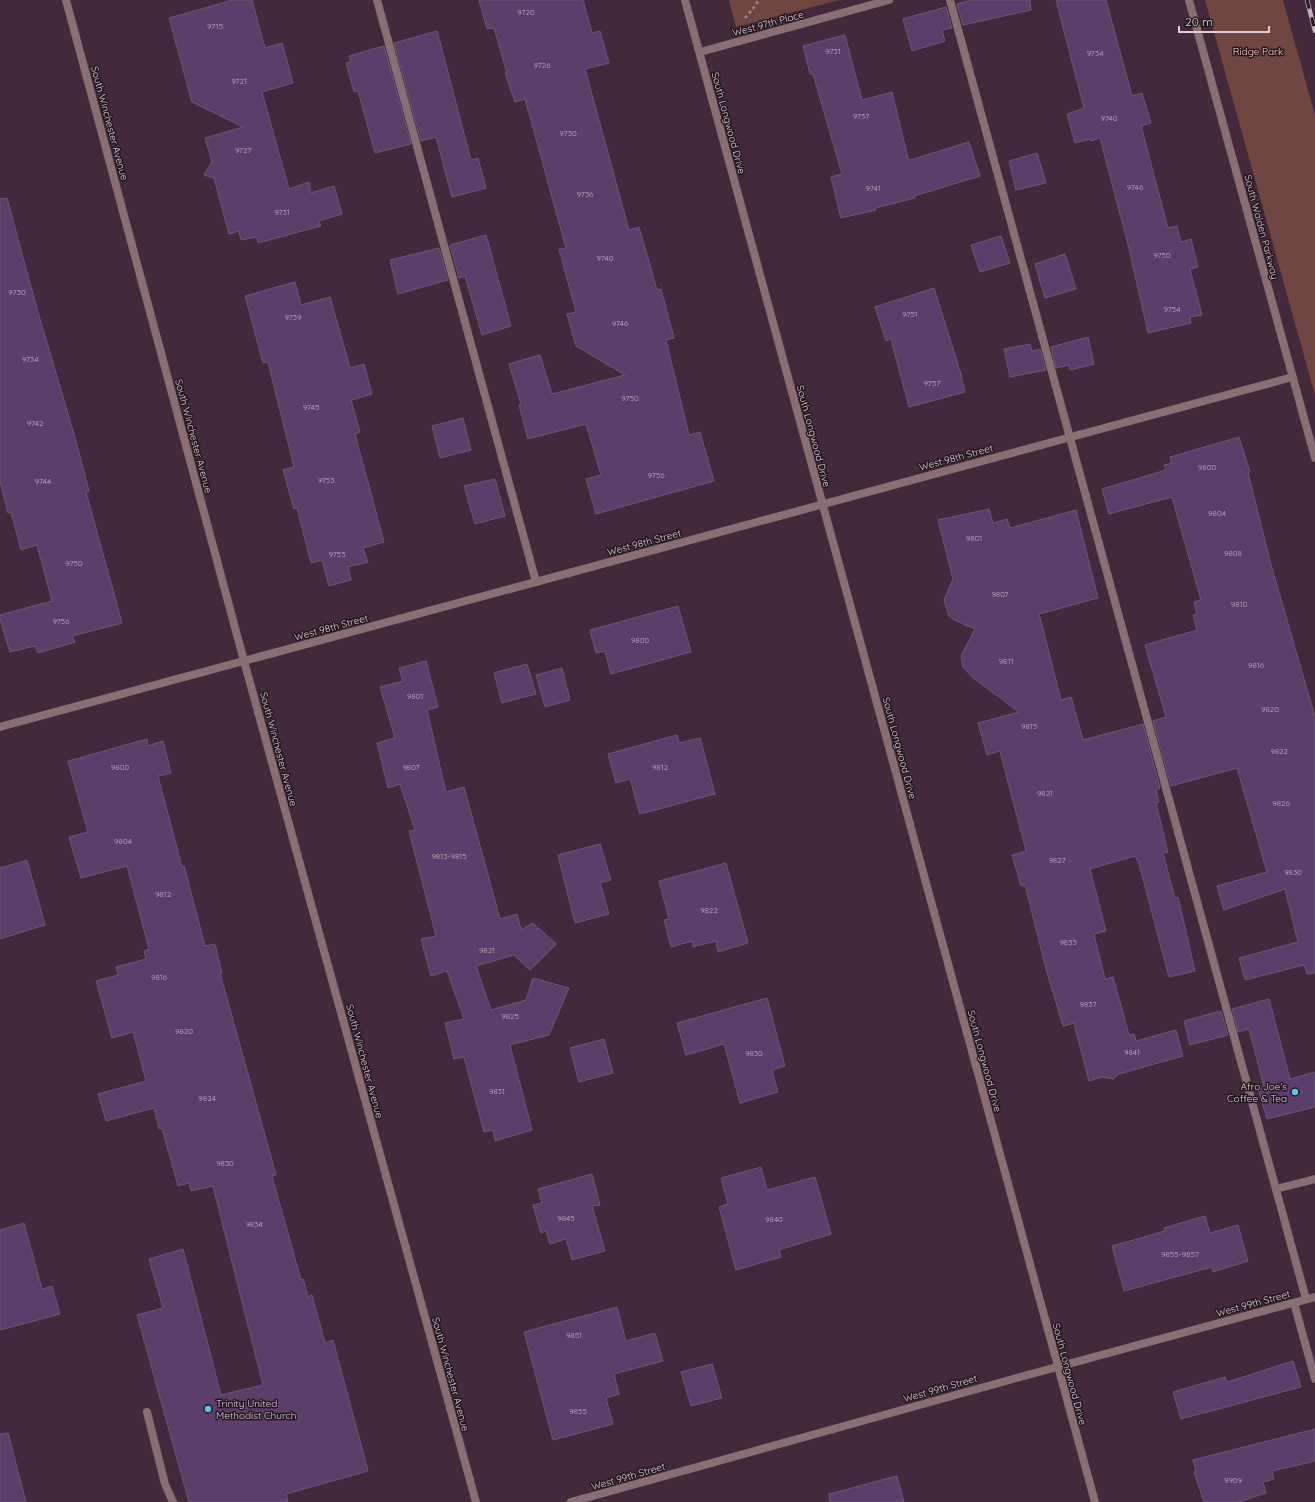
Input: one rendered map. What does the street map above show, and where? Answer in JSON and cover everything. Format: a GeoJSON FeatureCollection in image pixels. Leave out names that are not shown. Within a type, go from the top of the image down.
{"type":"FeatureCollection","features":[{"type":"Feature","properties":{"kind":"street","name":"South Winchester Avenue"},"geometry":{"type":"LineString","coordinates":[[66,0],[244,661],[476,1502]]}},
{"type":"Feature","properties":{"kind":"street"},"geometry":{"type":"LineString","coordinates":[[377,0],[536,582]]}},
{"type":"Feature","properties":{"kind":"street","name":"South Longwood Drive"},"geometry":{"type":"LineString","coordinates":[[685,0],[1095,1502]]}},
{"type":"Feature","properties":{"kind":"street","name":"West 97th Place"},"geometry":{"type":"LineString","coordinates":[[700,52],[889,0]]}},
{"type":"Feature","properties":{"kind":"street"},"geometry":{"type":"LineString","coordinates":[[950,0],[1306,1299]]}},
{"type":"Feature","properties":{"kind":"street","name":"South Walden Parkway"},"geometry":{"type":"LineString","coordinates":[[1189,0],[1315,458]]}},
{"type":"Feature","properties":{"kind":"street","name":"West 98th Street"},"geometry":{"type":"LineString","coordinates":[[0,727],[1293,377]]}},
{"type":"Feature","properties":{"kind":"street"},"geometry":{"type":"LineString","coordinates":[[1276,1189],[1315,1179]]}},
{"type":"Feature","properties":{"kind":"street","name":"West 99th Street"},"geometry":{"type":"LineString","coordinates":[[571,1502],[1058,1366],[1315,1297]]}},
{"type":"Feature","properties":{"kind":"street"},"geometry":{"type":"LineString","coordinates":[[1294,1303],[1315,1379]]}},
{"type":"Feature","properties":{"kind":"street"},"geometry":{"type":"LineString","coordinates":[[147,1412],[165,1484],[173,1502]]}},
{"type":"Feature","properties":{"kind":"path"},"geometry":{"type":"LineString","coordinates":[[743,20],[756,5],[758,0]]}},
{"type":"Feature","properties":{"kind":"green space"},"geometry":{"type":"Polygon","coordinates":[[[729,0],[840,0],[736,27],[729,0]]]}},
{"type":"Feature","properties":{"kind":"green space","name":"Ridge Park"},"geometry":{"type":"Polygon","coordinates":[[[1205,0],[1283,0],[1315,115],[1315,395],[1205,0]]]}},
{"type":"Feature","properties":{"kind":"building"},"geometry":{"type":"Polygon","coordinates":[[[233,0],[252,0],[265,48],[282,43],[293,83],[262,92],[289,189],[309,182],[311,193],[334,186],[342,214],[319,221],[321,226],[258,243],[257,237],[241,240],[239,231],[229,234],[214,178],[204,175],[212,162],[205,138],[243,127],[192,102],[169,18],[233,0]]]}},
{"type":"Feature","properties":{"kind":"building"},"geometry":{"type":"Polygon","coordinates":[[[479,0],[583,0],[592,33],[600,31],[609,63],[585,69],[629,230],[639,227],[657,290],[661,289],[674,338],[666,340],[689,435],[700,432],[714,481],[596,514],[586,479],[601,475],[586,424],[528,439],[519,405],[521,404],[509,364],[540,355],[552,394],[625,375],[576,346],[567,314],[576,312],[559,249],[566,248],[525,99],[515,102],[505,73],[507,73],[494,28],[487,29],[479,0]]]}},
{"type":"Feature","properties":{"kind":"building"},"geometry":{"type":"Polygon","coordinates":[[[971,0],[1030,0],[1031,10],[963,25],[957,4],[971,0]]]}},
{"type":"Feature","properties":{"kind":"building"},"geometry":{"type":"Polygon","coordinates":[[[1056,0],[1106,0],[1132,96],[1142,93],[1151,123],[1141,126],[1168,228],[1177,226],[1181,242],[1191,239],[1198,267],[1190,269],[1202,315],[1190,317],[1191,323],[1148,333],[1128,244],[1100,138],[1075,143],[1067,114],[1084,108],[1056,0]]]}},
{"type":"Feature","properties":{"kind":"building"},"geometry":{"type":"Polygon","coordinates":[[[946,7],[952,28],[942,30],[945,41],[912,51],[903,19],[946,7]]]}},
{"type":"Feature","properties":{"kind":"building"},"geometry":{"type":"Polygon","coordinates":[[[437,31],[471,160],[478,158],[486,188],[452,197],[436,137],[421,141],[394,43],[437,31]]]}},
{"type":"Feature","properties":{"kind":"building"},"geometry":{"type":"Polygon","coordinates":[[[845,35],[862,100],[892,92],[908,158],[910,160],[969,142],[980,176],[914,196],[915,198],[876,208],[876,210],[841,218],[831,177],[842,174],[813,74],[810,74],[803,46],[845,35]]]}},
{"type":"Feature","properties":{"kind":"building"},"geometry":{"type":"Polygon","coordinates":[[[384,46],[411,144],[375,153],[358,91],[354,92],[346,63],[351,62],[349,56],[384,46]]]}},
{"type":"Feature","properties":{"kind":"building"},"geometry":{"type":"Polygon","coordinates":[[[1037,153],[1046,183],[1016,190],[1009,161],[1037,153]]]}},
{"type":"Feature","properties":{"kind":"building"},"geometry":{"type":"Polygon","coordinates":[[[7,198],[37,309],[74,434],[89,491],[86,492],[122,623],[72,636],[75,642],[38,653],[35,646],[10,652],[0,619],[0,615],[52,601],[37,545],[21,550],[11,512],[8,513],[0,482],[0,199],[7,198]]]}},
{"type":"Feature","properties":{"kind":"building"},"geometry":{"type":"Polygon","coordinates":[[[486,235],[511,326],[482,335],[465,276],[459,278],[450,245],[486,235]]]}},
{"type":"Feature","properties":{"kind":"building"},"geometry":{"type":"Polygon","coordinates":[[[1001,236],[1010,263],[980,272],[971,245],[1001,236]]]}},
{"type":"Feature","properties":{"kind":"building"},"geometry":{"type":"Polygon","coordinates":[[[439,248],[448,280],[398,294],[390,260],[439,248]]]}},
{"type":"Feature","properties":{"kind":"building"},"geometry":{"type":"Polygon","coordinates":[[[1065,254],[1076,289],[1045,298],[1035,264],[1065,254]]]}},
{"type":"Feature","properties":{"kind":"building"},"geometry":{"type":"Polygon","coordinates":[[[295,282],[301,305],[330,297],[350,368],[364,364],[372,394],[351,400],[360,432],[355,434],[384,542],[363,548],[368,562],[348,567],[351,580],[329,586],[322,560],[311,563],[297,508],[294,509],[283,470],[294,467],[268,362],[263,363],[245,296],[295,282]]]}},
{"type":"Feature","properties":{"kind":"building"},"geometry":{"type":"Polygon","coordinates":[[[934,288],[961,374],[965,392],[909,407],[891,339],[886,341],[875,307],[934,288]]]}},
{"type":"Feature","properties":{"kind":"building"},"geometry":{"type":"Polygon","coordinates":[[[1088,337],[1094,364],[1070,370],[1069,365],[1056,368],[1051,347],[1088,337]]]}},
{"type":"Feature","properties":{"kind":"building"},"geometry":{"type":"Polygon","coordinates":[[[1030,344],[1032,351],[1040,349],[1046,370],[1010,377],[1004,349],[1030,344]]]}},
{"type":"Feature","properties":{"kind":"building"},"geometry":{"type":"Polygon","coordinates":[[[463,418],[471,450],[440,458],[432,426],[463,418]]]}},
{"type":"Feature","properties":{"kind":"building"},"geometry":{"type":"Polygon","coordinates":[[[1239,437],[1250,472],[1248,473],[1270,561],[1315,717],[1315,973],[1307,974],[1304,965],[1245,980],[1239,958],[1298,942],[1285,889],[1224,910],[1217,886],[1267,872],[1237,768],[1171,786],[1153,721],[1166,717],[1145,645],[1197,630],[1193,615],[1197,614],[1194,602],[1201,600],[1172,497],[1109,514],[1102,489],[1166,470],[1164,465],[1172,463],[1170,457],[1239,437]]]}},
{"type":"Feature","properties":{"kind":"building"},"geometry":{"type":"Polygon","coordinates":[[[495,479],[505,516],[475,524],[464,486],[495,479]]]}},
{"type":"Feature","properties":{"kind":"building"},"geometry":{"type":"Polygon","coordinates":[[[989,509],[993,523],[1007,519],[1010,528],[1076,510],[1098,598],[1039,614],[1061,700],[1071,697],[1083,740],[1143,724],[1160,788],[1156,790],[1159,802],[1156,803],[1168,852],[1163,853],[1175,898],[1178,897],[1195,971],[1169,977],[1138,860],[1135,856],[1090,869],[1106,931],[1094,934],[1105,979],[1113,977],[1129,1035],[1134,1034],[1136,1041],[1176,1030],[1183,1056],[1119,1074],[1113,1079],[1103,1077],[1089,1081],[1074,1023],[1063,1026],[1046,969],[1025,885],[1021,886],[1012,855],[1026,851],[1000,751],[987,755],[978,723],[1019,712],[972,677],[963,667],[961,656],[975,629],[954,620],[949,616],[944,600],[953,579],[938,520],[989,509]]]}},
{"type":"Feature","properties":{"kind":"building"},"geometry":{"type":"Polygon","coordinates":[[[678,606],[691,652],[611,674],[605,651],[596,653],[590,630],[678,606]]]}},
{"type":"Feature","properties":{"kind":"building"},"geometry":{"type":"Polygon","coordinates":[[[426,661],[438,707],[427,710],[446,792],[464,787],[500,919],[517,914],[521,930],[533,923],[556,944],[530,970],[514,955],[476,966],[491,1010],[526,1000],[533,978],[569,988],[549,1035],[510,1045],[532,1130],[495,1141],[493,1130],[484,1132],[464,1057],[454,1059],[445,1023],[464,1019],[447,971],[431,976],[421,939],[436,936],[409,831],[415,830],[400,784],[388,788],[377,743],[395,738],[380,687],[403,681],[399,668],[426,661]]]}},
{"type":"Feature","properties":{"kind":"building"},"geometry":{"type":"Polygon","coordinates":[[[527,664],[536,694],[502,703],[494,673],[527,664]]]}},
{"type":"Feature","properties":{"kind":"building"},"geometry":{"type":"Polygon","coordinates":[[[562,668],[570,700],[545,707],[536,675],[562,668]]]}},
{"type":"Feature","properties":{"kind":"building"},"geometry":{"type":"Polygon","coordinates":[[[677,735],[679,743],[700,738],[715,794],[640,814],[630,779],[616,783],[608,754],[677,735]]]}},
{"type":"Feature","properties":{"kind":"building"},"geometry":{"type":"Polygon","coordinates":[[[147,739],[148,746],[163,741],[171,773],[158,776],[182,867],[184,866],[205,946],[215,944],[222,973],[220,973],[276,1175],[272,1176],[301,1280],[303,1279],[308,1297],[312,1295],[325,1343],[333,1340],[368,1471],[286,1494],[288,1502],[189,1502],[137,1315],[163,1308],[149,1259],[183,1249],[221,1395],[263,1385],[213,1186],[191,1191],[189,1183],[178,1186],[162,1128],[159,1129],[154,1108],[106,1121],[98,1094],[146,1081],[133,1032],[112,1038],[96,981],[118,975],[116,967],[146,959],[144,951],[149,949],[127,866],[81,878],[69,837],[88,832],[68,761],[147,739]]]}},
{"type":"Feature","properties":{"kind":"building"},"geometry":{"type":"Polygon","coordinates":[[[600,844],[611,880],[600,883],[609,914],[575,923],[558,855],[600,844]]]}},
{"type":"Feature","properties":{"kind":"building"},"geometry":{"type":"Polygon","coordinates":[[[27,860],[45,925],[0,939],[0,868],[27,860]]]}},
{"type":"Feature","properties":{"kind":"building"},"geometry":{"type":"Polygon","coordinates":[[[726,863],[748,943],[718,952],[716,941],[693,947],[692,941],[671,947],[664,920],[669,919],[659,881],[726,863]]]}},
{"type":"Feature","properties":{"kind":"building"},"geometry":{"type":"Polygon","coordinates":[[[767,998],[785,1066],[772,1070],[778,1092],[740,1103],[724,1044],[686,1055],[677,1023],[767,998]]]}},
{"type":"Feature","properties":{"kind":"building"},"geometry":{"type":"Polygon","coordinates":[[[1269,999],[1290,1079],[1315,1072],[1315,1107],[1267,1119],[1258,1089],[1264,1087],[1249,1029],[1238,1032],[1232,1009],[1269,999]]]}},
{"type":"Feature","properties":{"kind":"building"},"geometry":{"type":"Polygon","coordinates":[[[1221,1011],[1228,1035],[1190,1045],[1184,1021],[1221,1011]]]}},
{"type":"Feature","properties":{"kind":"building"},"geometry":{"type":"Polygon","coordinates":[[[604,1039],[613,1073],[579,1082],[570,1048],[604,1039]]]}},
{"type":"Feature","properties":{"kind":"building"},"geometry":{"type":"Polygon","coordinates":[[[761,1167],[767,1190],[815,1177],[831,1234],[779,1250],[781,1257],[736,1270],[719,1207],[728,1204],[721,1178],[761,1167]]]}},
{"type":"Feature","properties":{"kind":"building"},"geometry":{"type":"Polygon","coordinates":[[[592,1174],[600,1205],[592,1206],[605,1251],[572,1260],[566,1239],[550,1244],[546,1231],[541,1233],[533,1205],[542,1203],[538,1189],[592,1174]]]}},
{"type":"Feature","properties":{"kind":"building"},"geometry":{"type":"Polygon","coordinates":[[[1205,1216],[1210,1233],[1238,1225],[1248,1261],[1213,1272],[1212,1267],[1124,1291],[1112,1246],[1165,1231],[1164,1228],[1205,1216]]]}},
{"type":"Feature","properties":{"kind":"building"},"geometry":{"type":"Polygon","coordinates":[[[24,1223],[42,1289],[52,1286],[60,1314],[0,1330],[0,1230],[24,1223]]]}},
{"type":"Feature","properties":{"kind":"building"},"geometry":{"type":"Polygon","coordinates":[[[617,1307],[626,1341],[655,1333],[663,1361],[614,1374],[619,1394],[606,1398],[613,1424],[553,1440],[524,1332],[617,1307]]]}},
{"type":"Feature","properties":{"kind":"building"},"geometry":{"type":"Polygon","coordinates":[[[1293,1361],[1301,1387],[1181,1419],[1173,1392],[1225,1377],[1227,1382],[1293,1361]]]}},
{"type":"Feature","properties":{"kind":"building"},"geometry":{"type":"Polygon","coordinates":[[[712,1364],[722,1398],[691,1406],[681,1372],[712,1364]]]}},
{"type":"Feature","properties":{"kind":"building"},"geometry":{"type":"Polygon","coordinates":[[[1315,1429],[1315,1461],[1272,1471],[1274,1479],[1263,1482],[1266,1493],[1238,1502],[1204,1502],[1194,1472],[1196,1471],[1193,1460],[1315,1429]]]}},
{"type":"Feature","properties":{"kind":"building"},"geometry":{"type":"Polygon","coordinates":[[[8,1433],[26,1502],[0,1502],[0,1434],[8,1433]]]}},
{"type":"Feature","properties":{"kind":"building"},"geometry":{"type":"Polygon","coordinates":[[[897,1476],[904,1502],[830,1502],[829,1494],[897,1476]]]}},
{"type":"Feature","properties":{"kind":"railway"},"geometry":{"type":"LineString","coordinates":[[1307,0],[1315,31]]}},
{"type":"Feature","properties":{"kind":"place","name":"Afro Joe's Coffee & Tea"},"geometry":{"type":"Point","coordinates":[1295,1092]}},
{"type":"Feature","properties":{"kind":"place","name":"Trinity United Methodist Church"},"geometry":{"type":"Point","coordinates":[208,1409]}}]}
